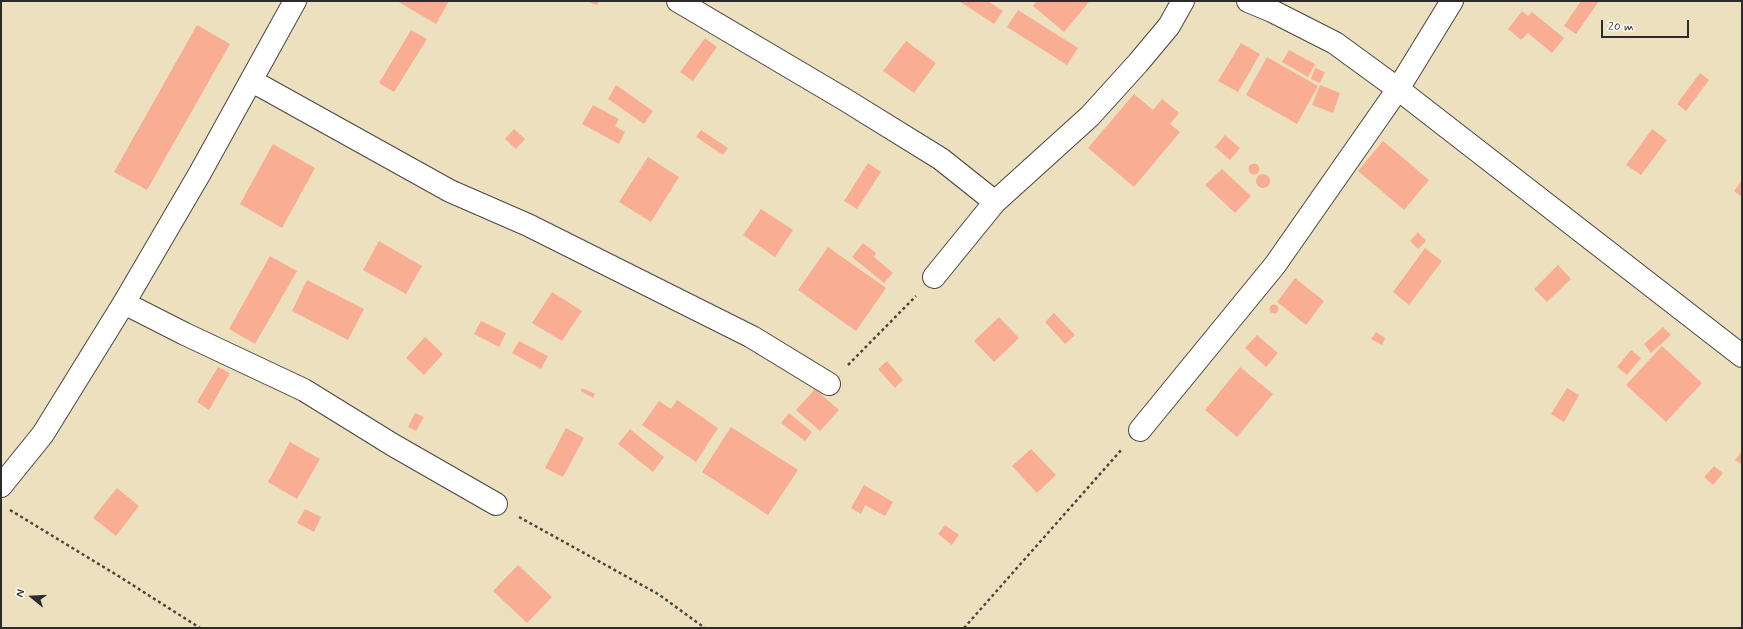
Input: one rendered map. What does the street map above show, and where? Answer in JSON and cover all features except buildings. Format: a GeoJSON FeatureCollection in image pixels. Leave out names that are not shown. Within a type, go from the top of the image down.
{"type":"FeatureCollection","features":[{"type":"Feature","properties":{"kind":"street"},"geometry":{"type":"LineString","coordinates":[[1,486],[43,434],[124,303],[200,173],[295,1]]}},
{"type":"Feature","properties":{"kind":"street"},"geometry":{"type":"LineString","coordinates":[[678,1],[838,95],[942,159],[995,202]]}},
{"type":"Feature","properties":{"kind":"street"},"geometry":{"type":"LineString","coordinates":[[934,277],[995,202],[1090,116],[1138,63],[1169,26],[1183,1]]}},
{"type":"Feature","properties":{"kind":"street"},"geometry":{"type":"LineString","coordinates":[[1248,1],[1272,11],[1335,43],[1398,89],[1742,356]]}},
{"type":"Feature","properties":{"kind":"street"},"geometry":{"type":"LineString","coordinates":[[1140,430],[1275,265],[1398,89],[1452,1]]}},
{"type":"Feature","properties":{"kind":"street"},"geometry":{"type":"LineString","coordinates":[[252,80],[450,192],[528,225],[752,336],[829,384]]}},
{"type":"Feature","properties":{"kind":"street"},"geometry":{"type":"LineString","coordinates":[[124,303],[185,334],[304,390],[394,445],[496,504]]}},
{"type":"Feature","properties":{"kind":"path"},"geometry":{"type":"LineString","coordinates":[[829,384],[934,277]]}},
{"type":"Feature","properties":{"kind":"path"},"geometry":{"type":"LineString","coordinates":[[964,628],[1140,430]]}},
{"type":"Feature","properties":{"kind":"path"},"geometry":{"type":"LineString","coordinates":[[496,504],[658,594],[705,628]]}},
{"type":"Feature","properties":{"kind":"path"},"geometry":{"type":"LineString","coordinates":[[8,508],[200,628]]}}]}
